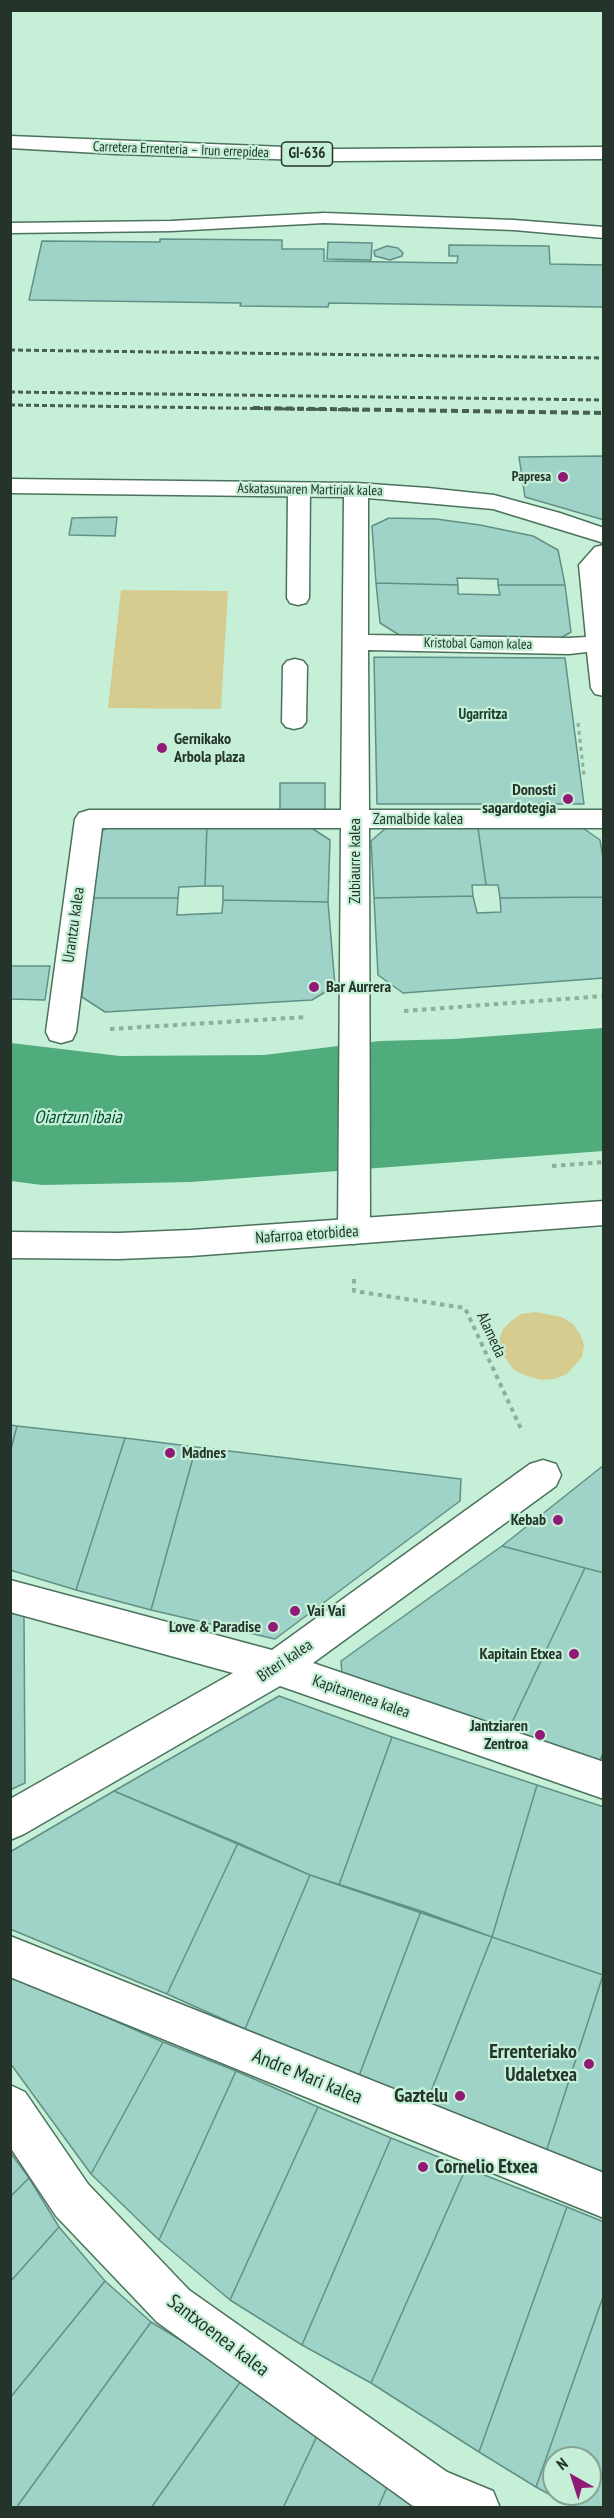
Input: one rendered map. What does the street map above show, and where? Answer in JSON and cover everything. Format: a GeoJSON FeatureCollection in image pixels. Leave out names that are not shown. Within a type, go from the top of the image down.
{"type":"FeatureCollection","features":[{"type":"Feature","properties":{"kind":"street","name":"Carretera Errenteria – Irun errepidea"},"geometry":{"type":"LineString","coordinates":[[10,142],[335,155],[603,153]]}},
{"type":"Feature","properties":{"kind":"street","name":"Askatasunaren Martiriak kalea"},"geometry":{"type":"LineString","coordinates":[[10,486],[356,490],[494,502],[552,518],[603,536]]}},
{"type":"Feature","properties":{"kind":"street","name":"Zubiaurre kalea"},"geometry":{"type":"LineString","coordinates":[[354,1232],[356,490]]}},
{"type":"Feature","properties":{"kind":"street"},"geometry":{"type":"LineString","coordinates":[[603,552],[591,565],[603,688]]}},
{"type":"Feature","properties":{"kind":"street","name":"Kristobal Gamon kalea"},"geometry":{"type":"LineString","coordinates":[[356,642],[569,646],[600,643]]}},
{"type":"Feature","properties":{"kind":"street","name":"Zamalbide kalea"},"geometry":{"type":"LineString","coordinates":[[89,819],[603,819]]}},
{"type":"Feature","properties":{"kind":"street","name":"Urantzu kalea"},"geometry":{"type":"LineString","coordinates":[[61,1032],[89,819]]}},
{"type":"Feature","properties":{"kind":"street","name":"Nafarroa etorbidea"},"geometry":{"type":"LineString","coordinates":[[10,1245],[119,1246],[191,1243],[603,1213]]}},
{"type":"Feature","properties":{"kind":"street","name":"Biteri kalea"},"geometry":{"type":"LineString","coordinates":[[10,1821],[277,1668],[543,1475]]}},
{"type":"Feature","properties":{"kind":"street","name":"Kapitanenea kalea"},"geometry":{"type":"LineString","coordinates":[[10,1596],[277,1668],[603,1781]]}},
{"type":"Feature","properties":{"kind":"street","name":"Andre Mari kalea"},"geometry":{"type":"LineString","coordinates":[[10,1956],[603,2196]]}},
{"type":"Feature","properties":{"kind":"street","name":"Santxoenea kalea"},"geometry":{"type":"LineString","coordinates":[[10,2107],[72,2200],[173,2306],[430,2489],[476,2508]]}},
{"type":"Feature","properties":{"kind":"lane"},"geometry":{"type":"LineString","coordinates":[[10,228],[171,226],[324,218],[514,225],[603,233]]}},
{"type":"Feature","properties":{"kind":"lane"},"geometry":{"type":"LineString","coordinates":[[298,598],[299,489]]}},
{"type":"Feature","properties":{"kind":"lane"},"geometry":{"type":"LineString","coordinates":[[294,722],[295,666]]}},
{"type":"Feature","properties":{"kind":"path","name":"Alameda"},"geometry":{"type":"LineString","coordinates":[[354,1272],[354,1291],[465,1308],[543,1475]]}},
{"type":"Feature","properties":{"kind":"shaded area"},"geometry":{"type":"Polygon","coordinates":[[[121,590],[228,591],[221,709],[108,708],[121,590]]]}},
{"type":"Feature","properties":{"kind":"shaded area"},"geometry":{"type":"Polygon","coordinates":[[[535,1312],[562,1317],[573,1324],[584,1345],[582,1357],[567,1374],[555,1379],[541,1380],[514,1370],[500,1351],[499,1340],[503,1329],[521,1314],[535,1312]]]}},
{"type":"Feature","properties":{"kind":"water","name":"Oiartzun ibaia"},"geometry":{"type":"Polygon","coordinates":[[[603,1028],[603,1151],[191,1182],[42,1185],[11,1181],[11,1043],[120,1056],[264,1055],[380,1041],[454,1039],[603,1028]]]}},
{"type":"Feature","properties":{"kind":"building"},"geometry":{"type":"Polygon","coordinates":[[[160,239],[282,240],[282,249],[324,249],[324,261],[457,263],[458,256],[449,256],[449,245],[549,246],[550,264],[604,265],[604,307],[329,303],[328,307],[240,306],[241,303],[29,300],[42,241],[160,242],[160,239]]]}},
{"type":"Feature","properties":{"kind":"building"},"geometry":{"type":"Polygon","coordinates":[[[328,242],[372,243],[371,260],[327,259],[328,242]]]}},
{"type":"Feature","properties":{"kind":"building"},"geometry":{"type":"Polygon","coordinates":[[[387,246],[398,248],[403,253],[402,256],[390,260],[375,256],[374,251],[387,246]]]}},
{"type":"Feature","properties":{"kind":"building","name":"Papresa"},"geometry":{"type":"Polygon","coordinates":[[[604,456],[604,520],[525,497],[519,457],[604,456]]]}},
{"type":"Feature","properties":{"kind":"building"},"geometry":{"type":"Polygon","coordinates":[[[117,517],[115,536],[69,535],[72,518],[117,517]]]}},
{"type":"Feature","properties":{"kind":"building"},"geometry":{"type":"Polygon","coordinates":[[[389,518],[436,519],[533,536],[558,550],[565,585],[498,585],[498,579],[457,578],[458,585],[376,583],[372,526],[389,518]]]}},
{"type":"Feature","properties":{"kind":"building"},"geometry":{"type":"Polygon","coordinates":[[[376,583],[458,585],[458,594],[500,595],[498,585],[565,585],[571,632],[559,639],[401,636],[380,623],[376,583]]]}},
{"type":"Feature","properties":{"kind":"building"},"geometry":{"type":"Polygon","coordinates":[[[374,657],[565,658],[584,804],[377,804],[374,657]]]}},
{"type":"Feature","properties":{"kind":"building"},"geometry":{"type":"Polygon","coordinates":[[[280,783],[325,783],[325,810],[280,810],[280,783]]]}},
{"type":"Feature","properties":{"kind":"building"},"geometry":{"type":"Polygon","coordinates":[[[118,821],[207,823],[205,886],[179,887],[178,898],[91,898],[97,834],[118,821]]]}},
{"type":"Feature","properties":{"kind":"building"},"geometry":{"type":"Polygon","coordinates":[[[207,823],[307,825],[330,840],[328,902],[223,900],[223,886],[205,886],[207,823]]]}},
{"type":"Feature","properties":{"kind":"building"},"geometry":{"type":"Polygon","coordinates":[[[387,827],[478,828],[486,885],[472,885],[473,896],[374,898],[371,841],[387,827]]]}},
{"type":"Feature","properties":{"kind":"building"},"geometry":{"type":"Polygon","coordinates":[[[478,828],[583,828],[600,840],[604,864],[604,897],[500,898],[498,885],[486,885],[478,828]]]}},
{"type":"Feature","properties":{"kind":"building"},"geometry":{"type":"Polygon","coordinates":[[[473,896],[477,913],[501,912],[500,898],[604,897],[604,978],[403,993],[378,975],[374,898],[473,896]]]}},
{"type":"Feature","properties":{"kind":"building"},"geometry":{"type":"Polygon","coordinates":[[[91,898],[178,898],[177,915],[222,913],[223,900],[328,902],[335,986],[312,1000],[105,1012],[82,997],[91,898]]]}},
{"type":"Feature","properties":{"kind":"building"},"geometry":{"type":"Polygon","coordinates":[[[10,966],[50,966],[45,1000],[10,999],[10,966]]]}},
{"type":"Feature","properties":{"kind":"building"},"geometry":{"type":"Polygon","coordinates":[[[10,1425],[17,1426],[10,1453],[10,1425]]]}},
{"type":"Feature","properties":{"kind":"building"},"geometry":{"type":"Polygon","coordinates":[[[17,1426],[125,1438],[76,1590],[10,1570],[10,1453],[17,1426]]]}},
{"type":"Feature","properties":{"kind":"building"},"geometry":{"type":"Polygon","coordinates":[[[125,1438],[196,1447],[151,1610],[76,1590],[125,1438]]]}},
{"type":"Feature","properties":{"kind":"building"},"geometry":{"type":"Polygon","coordinates":[[[196,1447],[461,1479],[460,1501],[275,1639],[151,1610],[196,1447]]]}},
{"type":"Feature","properties":{"kind":"building"},"geometry":{"type":"Polygon","coordinates":[[[604,1465],[604,1573],[502,1546],[604,1465]]]}},
{"type":"Feature","properties":{"kind":"building"},"geometry":{"type":"Polygon","coordinates":[[[502,1546],[585,1568],[506,1735],[342,1676],[341,1661],[502,1546]]]}},
{"type":"Feature","properties":{"kind":"building","name":"Kapitain Etxea"},"geometry":{"type":"Polygon","coordinates":[[[585,1568],[604,1573],[604,1750],[599,1764],[506,1735],[585,1568]]]}},
{"type":"Feature","properties":{"kind":"building"},"geometry":{"type":"Polygon","coordinates":[[[10,1611],[24,1615],[25,1783],[10,1790],[10,1611]]]}},
{"type":"Feature","properties":{"kind":"building"},"geometry":{"type":"Polygon","coordinates":[[[279,1696],[392,1737],[339,1885],[310,1875],[114,1791],[279,1696]]]}},
{"type":"Feature","properties":{"kind":"building"},"geometry":{"type":"Polygon","coordinates":[[[392,1737],[537,1785],[492,1937],[339,1885],[392,1737]]]}},
{"type":"Feature","properties":{"kind":"building"},"geometry":{"type":"Polygon","coordinates":[[[537,1785],[604,1807],[603,1975],[492,1937],[537,1785]]]}},
{"type":"Feature","properties":{"kind":"building"},"geometry":{"type":"Polygon","coordinates":[[[114,1791],[238,1843],[167,1994],[10,1929],[10,1852],[114,1791]]]}},
{"type":"Feature","properties":{"kind":"building"},"geometry":{"type":"Polygon","coordinates":[[[238,1843],[310,1875],[245,2029],[167,1994],[238,1843]]]}},
{"type":"Feature","properties":{"kind":"building"},"geometry":{"type":"Polygon","coordinates":[[[310,1875],[421,1911],[359,2076],[245,2029],[310,1875]]]}},
{"type":"Feature","properties":{"kind":"building"},"geometry":{"type":"Polygon","coordinates":[[[421,1911],[492,1937],[426,2104],[359,2076],[421,1911]]]}},
{"type":"Feature","properties":{"kind":"building"},"geometry":{"type":"Polygon","coordinates":[[[492,1937],[603,1975],[546,2152],[426,2104],[492,1937]]]}},
{"type":"Feature","properties":{"kind":"building","name":"Errenteriako Udaletxea"},"geometry":{"type":"Polygon","coordinates":[[[604,1972],[604,2175],[546,2152],[604,1972]]]}},
{"type":"Feature","properties":{"kind":"building"},"geometry":{"type":"Polygon","coordinates":[[[10,1975],[163,2042],[91,2174],[10,2063],[10,1975]]]}},
{"type":"Feature","properties":{"kind":"building"},"geometry":{"type":"Polygon","coordinates":[[[163,2042],[236,2071],[159,2240],[91,2174],[163,2042]]]}},
{"type":"Feature","properties":{"kind":"building"},"geometry":{"type":"Polygon","coordinates":[[[236,2071],[318,2107],[230,2300],[159,2240],[236,2071]]]}},
{"type":"Feature","properties":{"kind":"building"},"geometry":{"type":"Polygon","coordinates":[[[318,2107],[391,2138],[302,2345],[230,2300],[318,2107]]]}},
{"type":"Feature","properties":{"kind":"building"},"geometry":{"type":"Polygon","coordinates":[[[391,2138],[466,2168],[371,2383],[302,2345],[391,2138]]]}},
{"type":"Feature","properties":{"kind":"building"},"geometry":{"type":"Polygon","coordinates":[[[10,2152],[29,2178],[10,2197],[10,2152]]]}},
{"type":"Feature","properties":{"kind":"building"},"geometry":{"type":"Polygon","coordinates":[[[466,2168],[567,2207],[479,2452],[371,2383],[466,2168]]]}},
{"type":"Feature","properties":{"kind":"building"},"geometry":{"type":"Polygon","coordinates":[[[29,2178],[59,2227],[10,2282],[10,2197],[29,2178]]]}},
{"type":"Feature","properties":{"kind":"building"},"geometry":{"type":"Polygon","coordinates":[[[567,2207],[604,2222],[604,2294],[550,2446],[542,2446],[542,2470],[536,2487],[479,2452],[567,2207]]]}},
{"type":"Feature","properties":{"kind":"building"},"geometry":{"type":"Polygon","coordinates":[[[59,2227],[105,2281],[10,2398],[10,2282],[59,2227]]]}},
{"type":"Feature","properties":{"kind":"building"},"geometry":{"type":"Polygon","coordinates":[[[105,2281],[151,2322],[16,2508],[10,2508],[10,2398],[105,2281]]]}},
{"type":"Feature","properties":{"kind":"building"},"geometry":{"type":"Polygon","coordinates":[[[604,2294],[604,2508],[570,2506],[602,2506],[602,2446],[550,2446],[604,2294]]]}},
{"type":"Feature","properties":{"kind":"building"},"geometry":{"type":"Polygon","coordinates":[[[151,2322],[243,2378],[151,2508],[16,2508],[151,2322]]]}},
{"type":"Feature","properties":{"kind":"building"},"geometry":{"type":"Polygon","coordinates":[[[243,2378],[317,2436],[283,2508],[151,2508],[243,2378]]]}},
{"type":"Feature","properties":{"kind":"building"},"geometry":{"type":"Polygon","coordinates":[[[317,2436],[390,2480],[378,2508],[283,2508],[317,2436]]]}},
{"type":"Feature","properties":{"kind":"building"},"geometry":{"type":"Polygon","coordinates":[[[542,2470],[542,2490],[536,2487],[542,2470]]]}},
{"type":"Feature","properties":{"kind":"building"},"geometry":{"type":"Polygon","coordinates":[[[390,2480],[433,2508],[378,2508],[390,2480]]]}},
{"type":"Feature","properties":{"kind":"railway"},"geometry":{"type":"LineString","coordinates":[[10,350],[604,358]]}},
{"type":"Feature","properties":{"kind":"railway"},"geometry":{"type":"LineString","coordinates":[[10,392],[604,400]]}},
{"type":"Feature","properties":{"kind":"railway"},"geometry":{"type":"LineString","coordinates":[[10,405],[365,410]]}},
{"type":"Feature","properties":{"kind":"railway"},"geometry":{"type":"LineString","coordinates":[[253,408],[604,413]]}},
{"type":"Feature","properties":{"kind":"place","name":"Papresa"},"geometry":{"type":"Point","coordinates":[563,477]}},
{"type":"Feature","properties":{"kind":"place","name":"Gernikako Arbola plaza"},"geometry":{"type":"Point","coordinates":[162,748]}},
{"type":"Feature","properties":{"kind":"place","name":"Donosti sagardotegia"},"geometry":{"type":"Point","coordinates":[568,799]}},
{"type":"Feature","properties":{"kind":"place","name":"Bar Aurrera"},"geometry":{"type":"Point","coordinates":[314,987]}},
{"type":"Feature","properties":{"kind":"place","name":"Madnes"},"geometry":{"type":"Point","coordinates":[170,1453]}},
{"type":"Feature","properties":{"kind":"place","name":"Kebab"},"geometry":{"type":"Point","coordinates":[558,1520]}},
{"type":"Feature","properties":{"kind":"place","name":"Vai Vai"},"geometry":{"type":"Point","coordinates":[295,1611]}},
{"type":"Feature","properties":{"kind":"place","name":"Love & Paradise"},"geometry":{"type":"Point","coordinates":[273,1627]}},
{"type":"Feature","properties":{"kind":"place","name":"Kapitain Etxea"},"geometry":{"type":"Point","coordinates":[574,1654]}},
{"type":"Feature","properties":{"kind":"place","name":"Jantziaren Zentroa"},"geometry":{"type":"Point","coordinates":[540,1735]}},
{"type":"Feature","properties":{"kind":"place","name":"Errenteriako Udaletxea"},"geometry":{"type":"Point","coordinates":[589,2064]}},
{"type":"Feature","properties":{"kind":"place","name":"Gaztelu"},"geometry":{"type":"Point","coordinates":[460,2096]}},
{"type":"Feature","properties":{"kind":"place","name":"Cornelio Etxea"},"geometry":{"type":"Point","coordinates":[423,2167]}},
{"type":"Feature","properties":{"kind":"district","name":"Ugarritza"},"geometry":{"type":"Point","coordinates":[483,715]}}]}
